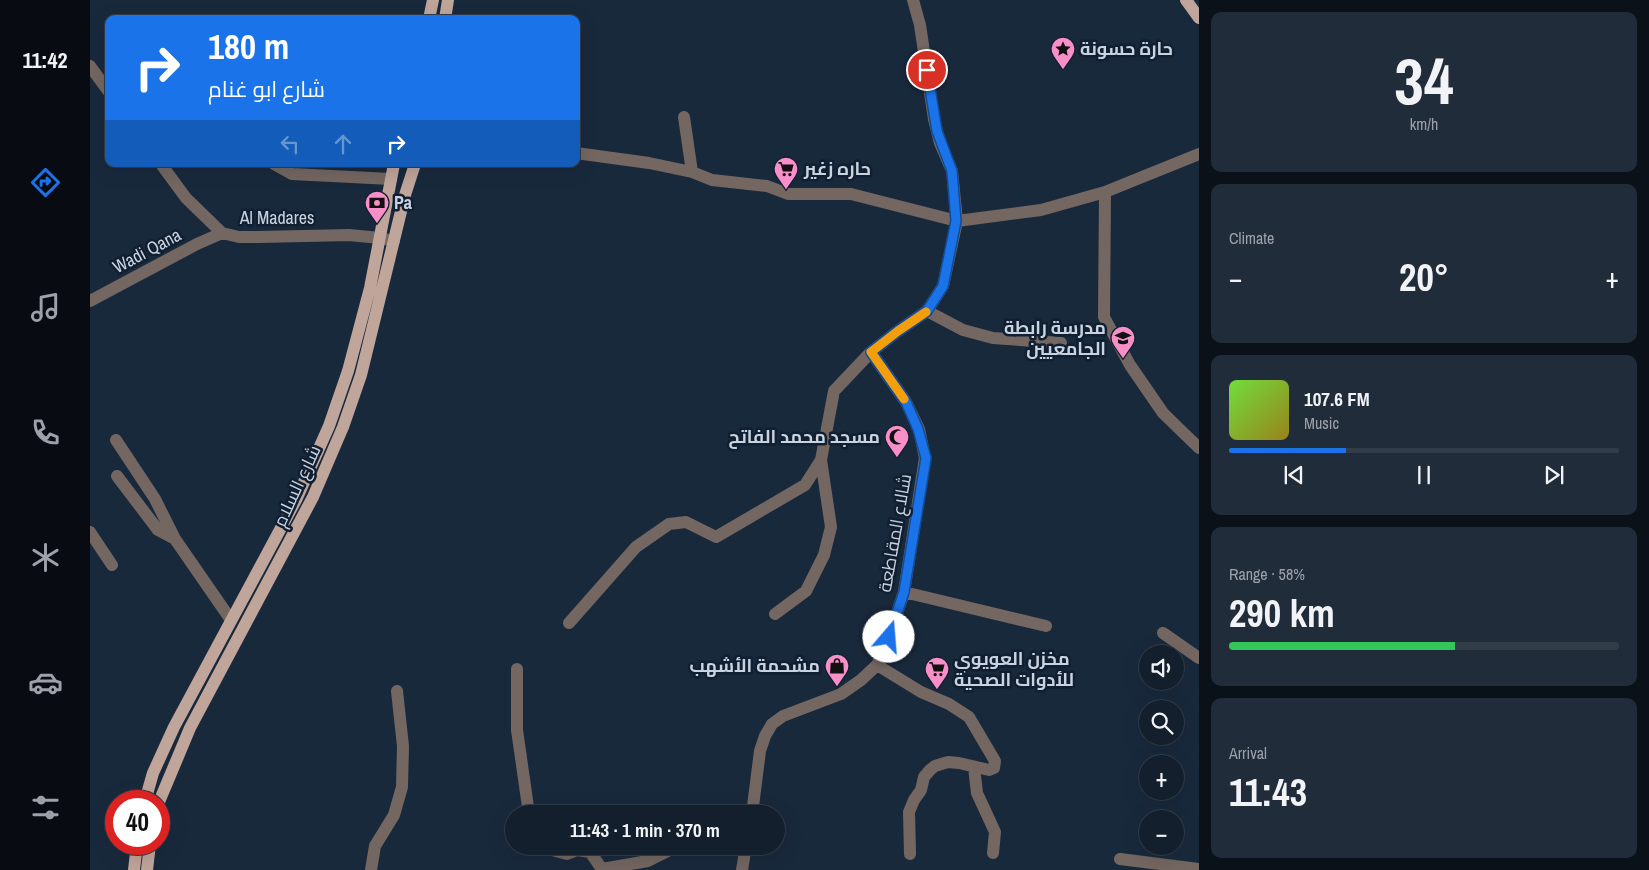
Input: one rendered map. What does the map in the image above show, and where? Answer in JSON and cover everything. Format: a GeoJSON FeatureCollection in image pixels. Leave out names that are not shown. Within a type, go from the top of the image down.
{"type":"FeatureCollection","features":[{"type":"Feature","properties":{"kind":"main road"},"geometry":{"type":"LineString","coordinates":[[430,15],[433,0]]}},
{"type":"Feature","properties":{"kind":"main road"},"geometry":{"type":"LineString","coordinates":[[446,15],[448,0]]}},
{"type":"Feature","properties":{"kind":"main road"},"geometry":{"type":"LineString","coordinates":[[1186,0],[1199,18]]}},
{"type":"Feature","properties":{"kind":"main road","name":"شارع السلام"},"geometry":{"type":"LineString","coordinates":[[148,790],[153,773],[174,727],[296,500],[329,426],[348,371],[370,288],[393,167]]}},
{"type":"Feature","properties":{"kind":"main road","name":"شارع السلام"},"geometry":{"type":"LineString","coordinates":[[164,790],[190,728],[313,497],[332,453],[361,375],[414,167]]}},
{"type":"Feature","properties":{"kind":"main road"},"geometry":{"type":"LineString","coordinates":[[134,870],[136,855]]}},
{"type":"Feature","properties":{"kind":"main road"},"geometry":{"type":"LineString","coordinates":[[147,870],[149,855]]}},
{"type":"Feature","properties":{"kind":"street"},"geometry":{"type":"LineString","coordinates":[[775,614],[806,590],[824,555],[831,527],[821,460],[834,391],[871,352],[927,311],[943,286],[956,221],[952,171],[940,143],[934,119],[920,25],[913,0]]}},
{"type":"Feature","properties":{"kind":"street"},"geometry":{"type":"LineString","coordinates":[[90,66],[105,87]]}},
{"type":"Feature","properties":{"kind":"street"},"geometry":{"type":"LineString","coordinates":[[684,117],[692,172]]}},
{"type":"Feature","properties":{"kind":"street"},"geometry":{"type":"LineString","coordinates":[[580,154],[649,163],[692,172],[712,180],[767,186],[788,194],[851,194],[956,221],[1041,210],[1105,192],[1199,154]]}},
{"type":"Feature","properties":{"kind":"street","name":"Al Madares"},"geometry":{"type":"LineString","coordinates":[[163,167],[186,198],[222,233],[246,237],[349,235],[380,238],[394,242]]}},
{"type":"Feature","properties":{"kind":"street"},"geometry":{"type":"LineString","coordinates":[[279,167],[292,174],[391,179]]}},
{"type":"Feature","properties":{"kind":"street"},"geometry":{"type":"LineString","coordinates":[[1105,192],[1104,317],[1130,365],[1163,414],[1199,448]]}},
{"type":"Feature","properties":{"kind":"street","name":"Wadi Qana"},"geometry":{"type":"LineString","coordinates":[[90,301],[197,244],[222,233]]}},
{"type":"Feature","properties":{"kind":"street"},"geometry":{"type":"LineString","coordinates":[[927,311],[963,330],[993,338],[1062,344]]}},
{"type":"Feature","properties":{"kind":"street","name":"شالاع المقاطعة"},"geometry":{"type":"LineString","coordinates":[[753,805],[760,751],[765,736],[772,724],[782,716],[841,694],[861,680],[877,665],[889,637],[904,592],[926,458],[918,429],[906,402],[871,352]]}},
{"type":"Feature","properties":{"kind":"street"},"geometry":{"type":"LineString","coordinates":[[116,440],[155,499],[175,539],[231,620]]}},
{"type":"Feature","properties":{"kind":"street"},"geometry":{"type":"LineString","coordinates":[[569,623],[636,547],[669,524],[686,522],[716,537],[804,485],[821,460]]}},
{"type":"Feature","properties":{"kind":"street"},"geometry":{"type":"LineString","coordinates":[[117,476],[158,530],[175,539]]}},
{"type":"Feature","properties":{"kind":"street"},"geometry":{"type":"LineString","coordinates":[[90,532],[112,565]]}},
{"type":"Feature","properties":{"kind":"street"},"geometry":{"type":"LineString","coordinates":[[904,592],[1046,626]]}},
{"type":"Feature","properties":{"kind":"street"},"geometry":{"type":"LineString","coordinates":[[1164,633],[1199,658]]}},
{"type":"Feature","properties":{"kind":"street"},"geometry":{"type":"LineString","coordinates":[[877,665],[921,692],[948,704],[969,717],[995,761],[994,768],[989,770],[948,762],[935,766],[925,775],[922,790],[911,806],[910,854]]}},
{"type":"Feature","properties":{"kind":"street"},"geometry":{"type":"LineString","coordinates":[[517,669],[517,730],[528,805]]}},
{"type":"Feature","properties":{"kind":"street"},"geometry":{"type":"LineString","coordinates":[[371,870],[375,846],[394,815],[402,787],[403,746],[397,691]]}},
{"type":"Feature","properties":{"kind":"street"},"geometry":{"type":"LineString","coordinates":[[974,767],[977,794],[996,832],[993,853]]}},
{"type":"Feature","properties":{"kind":"street"},"geometry":{"type":"LineString","coordinates":[[592,855],[602,869],[648,862],[661,855]]}},
{"type":"Feature","properties":{"kind":"street"},"geometry":{"type":"LineString","coordinates":[[742,870],[744,855]]}},
{"type":"Feature","properties":{"kind":"street"},"geometry":{"type":"LineString","coordinates":[[1120,859],[1199,869]]}},
{"type":"Feature","properties":{"kind":"slow traffic"},"geometry":{"type":"LineString","coordinates":[[904,399],[871,352],[926,312]]}},
{"type":"Feature","properties":{"kind":"place","name":"حارة حسونة"},"geometry":{"type":"Point","coordinates":[1063,70]}},
{"type":"Feature","properties":{"kind":"place","name":"حاره زغير"},"geometry":{"type":"Point","coordinates":[786,190]}},
{"type":"Feature","properties":{"kind":"place","name":"Pa"},"geometry":{"type":"Point","coordinates":[377,224]}},
{"type":"Feature","properties":{"kind":"place","name":"مدرسة رابطة الجامعيين"},"geometry":{"type":"Point","coordinates":[1123,359]}},
{"type":"Feature","properties":{"kind":"place","name":"مسجد محمد الفاتح"},"geometry":{"type":"Point","coordinates":[897,458]}},
{"type":"Feature","properties":{"kind":"place","name":"مشحمة الأشهب"},"geometry":{"type":"Point","coordinates":[837,687]}},
{"type":"Feature","properties":{"kind":"place","name":"مخزن العويوي للأدوات الصحية"},"geometry":{"type":"Point","coordinates":[937,690]}},
{"type":"Feature","properties":{"kind":"route"},"geometry":{"type":"LineString","coordinates":[[889,637],[904,592],[926,458],[918,429],[906,402],[871,352],[927,311],[943,286],[956,221],[952,171],[937,131],[927,70]]}}]}
